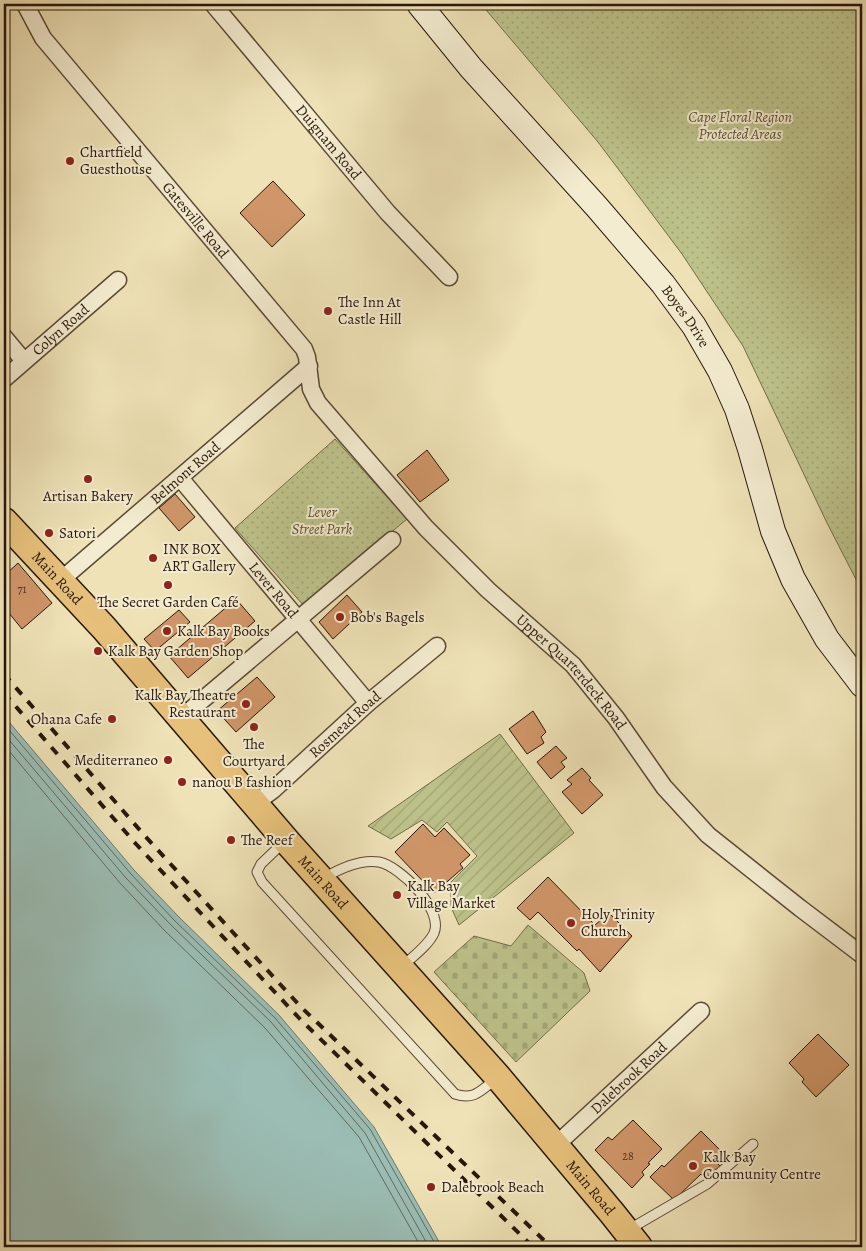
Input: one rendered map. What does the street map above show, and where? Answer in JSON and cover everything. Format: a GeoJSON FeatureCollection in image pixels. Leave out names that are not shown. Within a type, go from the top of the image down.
{"type":"FeatureCollection","features":[{"type":"Feature","properties":{"kind":"main road","name":"Boyes Drive"},"geometry":{"type":"LineString","coordinates":[[419,4],[471,68],[596,206],[657,277],[697,330],[720,371],[735,404],[749,444],[773,530],[793,579],[827,639],[862,685]]}},
{"type":"Feature","properties":{"kind":"main road","name":"Main Road"},"geometry":{"type":"LineString","coordinates":[[4,521],[104,628],[254,804],[498,1077],[632,1239]]}},
{"type":"Feature","properties":{"kind":"street","name":"Gatesville Road"},"geometry":{"type":"LineString","coordinates":[[26,4],[43,38],[304,349],[309,366]]}},
{"type":"Feature","properties":{"kind":"street","name":"Duignam Road"},"geometry":{"type":"LineString","coordinates":[[212,4],[388,212],[449,277]]}},
{"type":"Feature","properties":{"kind":"street","name":"Colyn Road"},"geometry":{"type":"LineString","coordinates":[[4,379],[118,280]]}},
{"type":"Feature","properties":{"kind":"street"},"geometry":{"type":"LineString","coordinates":[[4,337],[24,361]]}},
{"type":"Feature","properties":{"kind":"street","name":"Belmont Road"},"geometry":{"type":"LineString","coordinates":[[61,580],[309,366]]}},
{"type":"Feature","properties":{"kind":"street","name":"Upper Quarterdeck Road"},"geometry":{"type":"LineString","coordinates":[[309,366],[311,389],[318,403],[426,528],[488,590],[573,665],[616,718],[664,786],[708,835],[862,955]]}},
{"type":"Feature","properties":{"kind":"street","name":"Lever Road"},"geometry":{"type":"LineString","coordinates":[[180,478],[368,703]]}},
{"type":"Feature","properties":{"kind":"street"},"geometry":{"type":"LineString","coordinates":[[180,718],[392,540]]}},
{"type":"Feature","properties":{"kind":"street","name":"Rosmead Road"},"geometry":{"type":"LineString","coordinates":[[254,804],[273,790],[368,703],[437,646]]}},
{"type":"Feature","properties":{"kind":"street","name":"Dalebrook Road"},"geometry":{"type":"LineString","coordinates":[[556,1145],[700,1011]]}},
{"type":"Feature","properties":{"kind":"lane"},"geometry":{"type":"LineString","coordinates":[[286,840],[262,864],[258,872],[262,882],[455,1094],[463,1097],[472,1096],[498,1077]]}},
{"type":"Feature","properties":{"kind":"lane"},"geometry":{"type":"LineString","coordinates":[[321,879],[340,868],[361,863],[378,862],[390,866],[407,878],[427,902],[435,920],[434,932],[428,941],[402,968]]}},
{"type":"Feature","properties":{"kind":"lane"},"geometry":{"type":"LineString","coordinates":[[632,1239],[707,1184],[753,1144]]}},
{"type":"Feature","properties":{"kind":"green space","name":"Cape Floral Region Protected Areas"},"geometry":{"type":"Polygon","coordinates":[[[481,4],[862,4],[862,591],[827,523],[743,346],[682,254],[598,142],[481,4]]]}},
{"type":"Feature","properties":{"kind":"green space","name":"Lever Street Park"},"geometry":{"type":"Polygon","coordinates":[[[335,439],[407,519],[304,606],[235,528],[335,439]]]}},
{"type":"Feature","properties":{"kind":"green space"},"geometry":{"type":"Polygon","coordinates":[[[500,734],[574,833],[459,925],[451,907],[451,882],[477,856],[447,822],[437,832],[422,820],[391,839],[368,826],[500,734]]]}},
{"type":"Feature","properties":{"kind":"green space"},"geometry":{"type":"Polygon","coordinates":[[[528,925],[584,973],[590,991],[516,1062],[434,972],[474,936],[511,946],[528,925]]]}},
{"type":"Feature","properties":{"kind":"water"},"geometry":{"type":"Polygon","coordinates":[[[4,716],[134,870],[279,1015],[374,1127],[442,1247],[4,1247],[4,716]]]}},
{"type":"Feature","properties":{"kind":"building"},"geometry":{"type":"Polygon","coordinates":[[[273,181],[305,215],[272,247],[240,213],[273,181]]]}},
{"type":"Feature","properties":{"kind":"building"},"geometry":{"type":"Polygon","coordinates":[[[427,450],[449,480],[420,502],[397,475],[427,450]]]}},
{"type":"Feature","properties":{"kind":"building"},"geometry":{"type":"Polygon","coordinates":[[[175,494],[195,517],[179,531],[159,508],[175,494]]]}},
{"type":"Feature","properties":{"kind":"building"},"geometry":{"type":"Polygon","coordinates":[[[18,563],[52,603],[22,629],[4,607],[4,576],[18,563]]]}},
{"type":"Feature","properties":{"kind":"building","name":"Bob's Bagels"},"geometry":{"type":"Polygon","coordinates":[[[347,595],[362,612],[333,639],[319,622],[347,595]]]}},
{"type":"Feature","properties":{"kind":"building"},"geometry":{"type":"Polygon","coordinates":[[[236,599],[255,621],[188,678],[169,656],[236,599]]]}},
{"type":"Feature","properties":{"kind":"building","name":"Kalk Bay Books"},"geometry":{"type":"Polygon","coordinates":[[[179,610],[190,622],[155,651],[144,639],[179,610]]]}},
{"type":"Feature","properties":{"kind":"building","name":"Kalk Bay Theatre Restaurant"},"geometry":{"type":"Polygon","coordinates":[[[257,677],[275,697],[236,732],[217,711],[257,677]]]}},
{"type":"Feature","properties":{"kind":"building"},"geometry":{"type":"Polygon","coordinates":[[[533,711],[546,732],[541,737],[544,743],[527,754],[509,729],[533,711]]]}},
{"type":"Feature","properties":{"kind":"building"},"geometry":{"type":"Polygon","coordinates":[[[556,746],[567,758],[561,762],[565,767],[551,779],[537,762],[556,746]]]}},
{"type":"Feature","properties":{"kind":"building"},"geometry":{"type":"Polygon","coordinates":[[[582,768],[591,778],[589,780],[603,795],[582,814],[562,792],[572,784],[567,780],[582,768]]]}},
{"type":"Feature","properties":{"kind":"building"},"geometry":{"type":"Polygon","coordinates":[[[423,824],[435,837],[444,828],[470,855],[460,864],[463,868],[434,893],[395,852],[423,824]]]}},
{"type":"Feature","properties":{"kind":"building","name":"Holy Trinity Church"},"geometry":{"type":"Polygon","coordinates":[[[548,877],[595,925],[609,913],[632,936],[600,972],[579,949],[577,951],[538,912],[530,920],[517,908],[548,877]]]}},
{"type":"Feature","properties":{"kind":"building"},"geometry":{"type":"Polygon","coordinates":[[[818,1034],[849,1065],[816,1097],[802,1082],[804,1079],[789,1063],[818,1034]]]}},
{"type":"Feature","properties":{"kind":"building"},"geometry":{"type":"Polygon","coordinates":[[[633,1120],[662,1149],[648,1163],[650,1164],[642,1172],[644,1175],[632,1188],[595,1150],[608,1137],[612,1140],[633,1120]]]}},
{"type":"Feature","properties":{"kind":"building","name":"Kalk Bay Community Centre"},"geometry":{"type":"Polygon","coordinates":[[[701,1131],[726,1156],[718,1164],[721,1167],[707,1181],[701,1174],[674,1200],[650,1177],[662,1165],[664,1167],[701,1131]]]}},
{"type":"Feature","properties":{"kind":"railway"},"geometry":{"type":"LineString","coordinates":[[4,674],[145,836],[300,1006],[551,1247]]}},
{"type":"Feature","properties":{"kind":"railway"},"geometry":{"type":"LineString","coordinates":[[4,693],[136,844],[300,1019],[533,1247]]}},
{"type":"Feature","properties":{"kind":"place","name":"Chartfield Guesthouse"},"geometry":{"type":"Point","coordinates":[70,161]}},
{"type":"Feature","properties":{"kind":"place","name":"The Inn At Castle Hill"},"geometry":{"type":"Point","coordinates":[328,311]}},
{"type":"Feature","properties":{"kind":"place","name":"Artisan Bakery"},"geometry":{"type":"Point","coordinates":[88,479]}},
{"type":"Feature","properties":{"kind":"place","name":"Satori"},"geometry":{"type":"Point","coordinates":[49,533]}},
{"type":"Feature","properties":{"kind":"place","name":"INK BOX ART Gallery"},"geometry":{"type":"Point","coordinates":[153,558]}},
{"type":"Feature","properties":{"kind":"place","name":"The Secret Garden Café"},"geometry":{"type":"Point","coordinates":[168,585]}},
{"type":"Feature","properties":{"kind":"place","name":"Bob's Bagels"},"geometry":{"type":"Point","coordinates":[340,617]}},
{"type":"Feature","properties":{"kind":"place","name":"Kalk Bay Books"},"geometry":{"type":"Point","coordinates":[167,631]}},
{"type":"Feature","properties":{"kind":"place","name":"Kalk Bay Garden Shop"},"geometry":{"type":"Point","coordinates":[98,651]}},
{"type":"Feature","properties":{"kind":"place","name":"Kalk Bay Theatre Restaurant"},"geometry":{"type":"Point","coordinates":[246,704]}},
{"type":"Feature","properties":{"kind":"place","name":"Ohana Cafe"},"geometry":{"type":"Point","coordinates":[112,719]}},
{"type":"Feature","properties":{"kind":"place","name":"The Courtyard"},"geometry":{"type":"Point","coordinates":[254,727]}},
{"type":"Feature","properties":{"kind":"place","name":"Mediterraneo"},"geometry":{"type":"Point","coordinates":[168,760]}},
{"type":"Feature","properties":{"kind":"place","name":"nanou B fashion"},"geometry":{"type":"Point","coordinates":[182,782]}},
{"type":"Feature","properties":{"kind":"place","name":"The Reef"},"geometry":{"type":"Point","coordinates":[231,840]}},
{"type":"Feature","properties":{"kind":"place","name":"Kalk Bay Village Market"},"geometry":{"type":"Point","coordinates":[397,895]}},
{"type":"Feature","properties":{"kind":"place","name":"Holy Trinity Church"},"geometry":{"type":"Point","coordinates":[571,923]}},
{"type":"Feature","properties":{"kind":"place","name":"Kalk Bay Community Centre"},"geometry":{"type":"Point","coordinates":[693,1166]}},
{"type":"Feature","properties":{"kind":"place","name":"Dalebrook Beach"},"geometry":{"type":"Point","coordinates":[431,1187]}}]}
